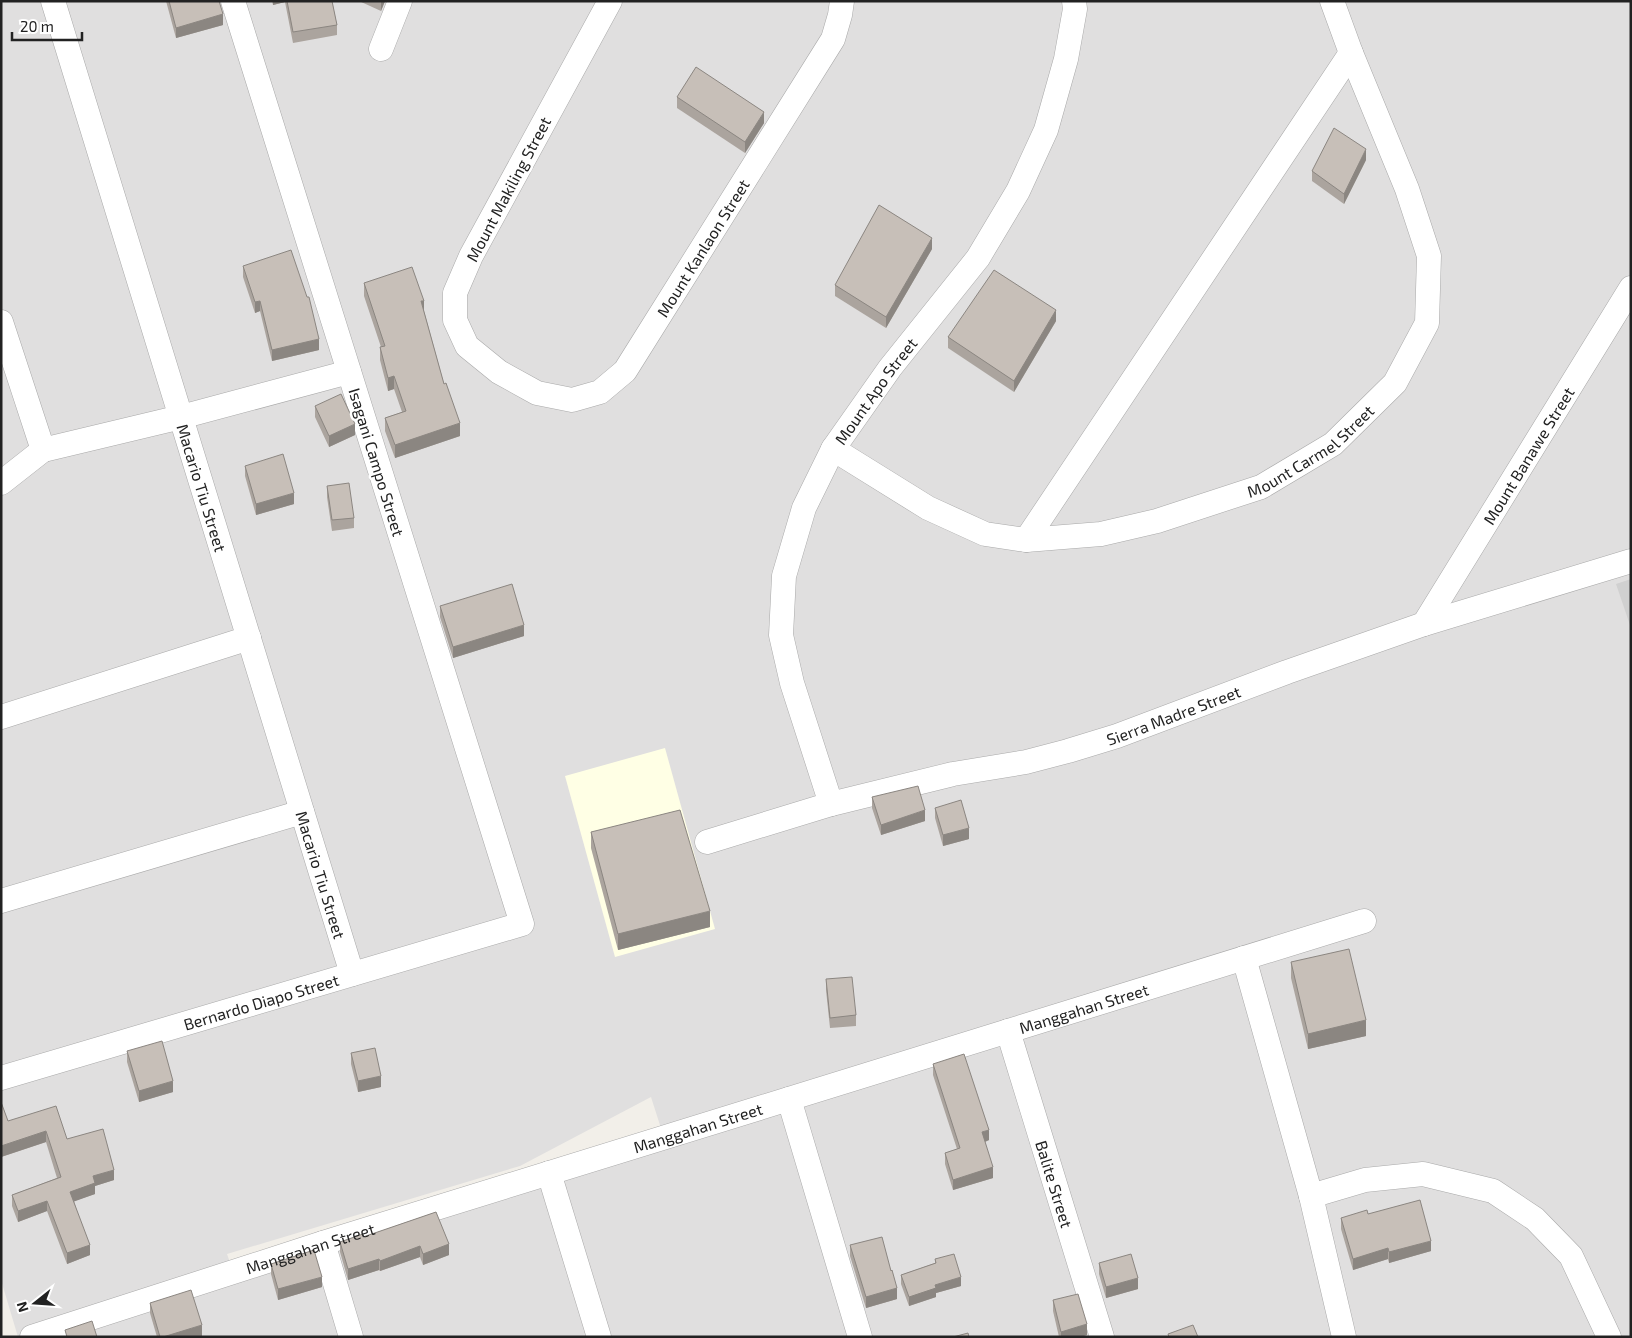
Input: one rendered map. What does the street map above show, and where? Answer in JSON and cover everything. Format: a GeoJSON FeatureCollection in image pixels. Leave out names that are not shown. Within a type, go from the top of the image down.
{"type":"FeatureCollection","features":[{"type":"Feature","properties":{"kind":"street","name":"Macario Tiu Street"},"geometry":{"type":"LineString","coordinates":[[53,1],[352,974]]}},
{"type":"Feature","properties":{"kind":"street","name":"Isagani Campo Street"},"geometry":{"type":"LineString","coordinates":[[233,1],[522,924]]}},
{"type":"Feature","properties":{"kind":"street"},"geometry":{"type":"LineString","coordinates":[[381,48],[400,1]]}},
{"type":"Feature","properties":{"kind":"street","name":"Mount Makiling Street"},"geometry":{"type":"LineString","coordinates":[[499,372],[467,346],[455,320],[455,293],[471,256],[610,1]]}},
{"type":"Feature","properties":{"kind":"street","name":"Mount Kanlaon Street"},"geometry":{"type":"LineString","coordinates":[[499,372],[537,393],[572,400],[600,392],[625,371],[833,39],[840,16],[842,1]]}},
{"type":"Feature","properties":{"kind":"street","name":"Mount Apo Street"},"geometry":{"type":"LineString","coordinates":[[831,804],[792,683],[780,636],[784,576],[804,508],[834,449],[890,368],[978,258],[1018,191],[1046,130],[1066,59],[1075,9],[1074,1]]}},
{"type":"Feature","properties":{"kind":"street","name":"Mount Carmel Street"},"geometry":{"type":"LineString","coordinates":[[834,449],[928,508],[985,534],[1026,540],[1101,534],[1157,521],[1261,487],[1333,444],[1395,383],[1427,323],[1429,256],[1406,189],[1332,1]]}},
{"type":"Feature","properties":{"kind":"street"},"geometry":{"type":"LineString","coordinates":[[1026,540],[1351,53]]}},
{"type":"Feature","properties":{"kind":"street","name":"Mount Banawe Street"},"geometry":{"type":"LineString","coordinates":[[1424,624],[1631,288]]}},
{"type":"Feature","properties":{"kind":"street"},"geometry":{"type":"LineString","coordinates":[[1,322],[43,450]]}},
{"type":"Feature","properties":{"kind":"street"},"geometry":{"type":"LineString","coordinates":[[1,483],[43,450],[181,417],[349,372]]}},
{"type":"Feature","properties":{"kind":"street","name":"Sierra Madre Street"},"geometry":{"type":"LineString","coordinates":[[707,842],[831,804],[953,774],[1026,762],[1068,751],[1117,736],[1287,672],[1424,624],[1631,561]]}},
{"type":"Feature","properties":{"kind":"street"},"geometry":{"type":"LineString","coordinates":[[1,717],[249,638]]}},
{"type":"Feature","properties":{"kind":"street"},"geometry":{"type":"LineString","coordinates":[[1,901],[302,812]]}},
{"type":"Feature","properties":{"kind":"street","name":"Manggahan Street"},"geometry":{"type":"LineString","coordinates":[[32,1337],[324,1243],[1364,921]]}},
{"type":"Feature","properties":{"kind":"street","name":"Bernardo Diapo Street"},"geometry":{"type":"LineString","coordinates":[[1,1078],[522,924]]}},
{"type":"Feature","properties":{"kind":"street"},"geometry":{"type":"LineString","coordinates":[[1244,958],[1311,1196],[1344,1337]]}},
{"type":"Feature","properties":{"kind":"street","name":"Balite Street"},"geometry":{"type":"LineString","coordinates":[[1008,1032],[1102,1337]]}},
{"type":"Feature","properties":{"kind":"street"},"geometry":{"type":"LineString","coordinates":[[789,1099],[860,1337]]}},
{"type":"Feature","properties":{"kind":"street"},"geometry":{"type":"LineString","coordinates":[[550,1174],[599,1337]]}},
{"type":"Feature","properties":{"kind":"street"},"geometry":{"type":"LineString","coordinates":[[1311,1196],[1365,1180],[1422,1174],[1493,1192],[1535,1218],[1570,1256],[1609,1337]]}},
{"type":"Feature","properties":{"kind":"street"},"geometry":{"type":"LineString","coordinates":[[324,1243],[351,1337]]}},
{"type":"Feature","properties":{"kind":"shaded area"},"geometry":{"type":"Polygon","coordinates":[[[1,1],[1631,1],[1631,1337],[18,1337],[1,1280],[1,1]],[[651,1097],[520,1166],[227,1254],[235,1277],[666,1144],[651,1097]]]}},
{"type":"Feature","properties":{"kind":"shaded area"},"geometry":{"type":"Polygon","coordinates":[[[1631,579],[1631,628],[1616,584],[1631,579]]]}},
{"type":"Feature","properties":{"kind":"shaded area"},"geometry":{"type":"Polygon","coordinates":[[[665,748],[715,929],[615,957],[565,776],[665,748]]]}},
{"type":"Feature","properties":{"kind":"building"},"geometry":{"type":"Polygon","coordinates":[[[169,1],[219,1],[223,14],[176,28],[169,1]]]}},
{"type":"Feature","properties":{"kind":"building"},"geometry":{"type":"Polygon","coordinates":[[[287,1],[332,1],[337,25],[293,32],[287,1]]]}},
{"type":"Feature","properties":{"kind":"building"},"geometry":{"type":"Polygon","coordinates":[[[696,67],[764,112],[745,142],[677,97],[696,67]]]}},
{"type":"Feature","properties":{"kind":"building"},"geometry":{"type":"Polygon","coordinates":[[[1334,128],[1366,149],[1344,194],[1312,171],[1334,128]]]}},
{"type":"Feature","properties":{"kind":"building"},"geometry":{"type":"Polygon","coordinates":[[[879,205],[932,238],[886,317],[835,285],[879,205]]]}},
{"type":"Feature","properties":{"kind":"building"},"geometry":{"type":"Polygon","coordinates":[[[291,250],[307,297],[309,297],[319,339],[272,350],[260,301],[255,302],[243,266],[291,250]]]}},
{"type":"Feature","properties":{"kind":"building"},"geometry":{"type":"Polygon","coordinates":[[[412,267],[424,301],[421,301],[444,384],[446,383],[460,423],[395,445],[385,418],[406,411],[394,376],[388,378],[380,347],[385,346],[364,283],[412,267]]]}},
{"type":"Feature","properties":{"kind":"building"},"geometry":{"type":"Polygon","coordinates":[[[994,270],[1056,310],[1014,381],[948,337],[994,270]]]}},
{"type":"Feature","properties":{"kind":"building"},"geometry":{"type":"Polygon","coordinates":[[[341,394],[355,424],[329,436],[315,406],[341,394]]]}},
{"type":"Feature","properties":{"kind":"building"},"geometry":{"type":"Polygon","coordinates":[[[283,454],[294,493],[256,504],[245,466],[283,454]]]}},
{"type":"Feature","properties":{"kind":"building"},"geometry":{"type":"Polygon","coordinates":[[[349,483],[354,518],[332,520],[327,486],[349,483]]]}},
{"type":"Feature","properties":{"kind":"building"},"geometry":{"type":"Polygon","coordinates":[[[512,584],[524,625],[453,647],[440,606],[512,584]]]}},
{"type":"Feature","properties":{"kind":"building"},"geometry":{"type":"Polygon","coordinates":[[[918,786],[925,810],[881,825],[872,797],[918,786]]]}},
{"type":"Feature","properties":{"kind":"building"},"geometry":{"type":"Polygon","coordinates":[[[961,800],[969,828],[943,835],[935,808],[961,800]]]}},
{"type":"Feature","properties":{"kind":"building"},"geometry":{"type":"Polygon","coordinates":[[[680,810],[710,911],[618,934],[591,832],[680,810]]]}},
{"type":"Feature","properties":{"kind":"building"},"geometry":{"type":"Polygon","coordinates":[[[1349,949],[1366,1020],[1308,1034],[1291,962],[1349,949]]]}},
{"type":"Feature","properties":{"kind":"building"},"geometry":{"type":"Polygon","coordinates":[[[852,977],[856,1015],[830,1018],[826,979],[852,977]]]}},
{"type":"Feature","properties":{"kind":"building"},"geometry":{"type":"Polygon","coordinates":[[[162,1041],[173,1081],[139,1091],[127,1051],[162,1041]]]}},
{"type":"Feature","properties":{"kind":"building"},"geometry":{"type":"Polygon","coordinates":[[[375,1048],[381,1076],[358,1081],[351,1053],[375,1048]]]}},
{"type":"Feature","properties":{"kind":"building"},"geometry":{"type":"Polygon","coordinates":[[[964,1054],[989,1130],[982,1132],[993,1167],[953,1180],[945,1153],[960,1148],[933,1064],[964,1054]]]}},
{"type":"Feature","properties":{"kind":"building"},"geometry":{"type":"Polygon","coordinates":[[[1,1102],[8,1121],[56,1106],[67,1139],[103,1129],[114,1170],[93,1176],[95,1183],[70,1192],[90,1245],[67,1253],[47,1201],[18,1211],[12,1195],[61,1177],[46,1131],[1,1146],[1,1102]]]}},
{"type":"Feature","properties":{"kind":"building"},"geometry":{"type":"Polygon","coordinates":[[[1420,1200],[1431,1241],[1389,1252],[1388,1248],[1353,1259],[1341,1218],[1367,1210],[1368,1214],[1420,1200]]]}},
{"type":"Feature","properties":{"kind":"building"},"geometry":{"type":"Polygon","coordinates":[[[436,1212],[449,1244],[423,1254],[420,1246],[380,1261],[379,1259],[348,1269],[340,1242],[363,1234],[363,1237],[436,1212]]]}},
{"type":"Feature","properties":{"kind":"building"},"geometry":{"type":"Polygon","coordinates":[[[882,1237],[897,1288],[866,1297],[850,1245],[882,1237]]]}},
{"type":"Feature","properties":{"kind":"building"},"geometry":{"type":"Polygon","coordinates":[[[314,1250],[322,1277],[278,1289],[271,1264],[314,1250]]]}},
{"type":"Feature","properties":{"kind":"building"},"geometry":{"type":"Polygon","coordinates":[[[954,1254],[961,1277],[935,1285],[936,1288],[909,1297],[901,1275],[936,1263],[935,1259],[954,1254]]]}},
{"type":"Feature","properties":{"kind":"building"},"geometry":{"type":"Polygon","coordinates":[[[1131,1254],[1138,1278],[1106,1287],[1099,1263],[1131,1254]]]}},
{"type":"Feature","properties":{"kind":"building"},"geometry":{"type":"Polygon","coordinates":[[[191,1290],[202,1325],[160,1337],[150,1303],[191,1290]]]}},
{"type":"Feature","properties":{"kind":"building"},"geometry":{"type":"Polygon","coordinates":[[[1078,1294],[1087,1324],[1061,1332],[1053,1300],[1078,1294]]]}},
{"type":"Feature","properties":{"kind":"building"},"geometry":{"type":"Polygon","coordinates":[[[92,1321],[97,1337],[67,1337],[65,1330],[92,1321]]]}},
{"type":"Feature","properties":{"kind":"building"},"geometry":{"type":"Polygon","coordinates":[[[1193,1325],[1198,1337],[1169,1337],[1168,1334],[1193,1325]]]}},
{"type":"Feature","properties":{"kind":"building"},"geometry":{"type":"Polygon","coordinates":[[[968,1333],[969,1337],[953,1337],[968,1333]]]}}]}
